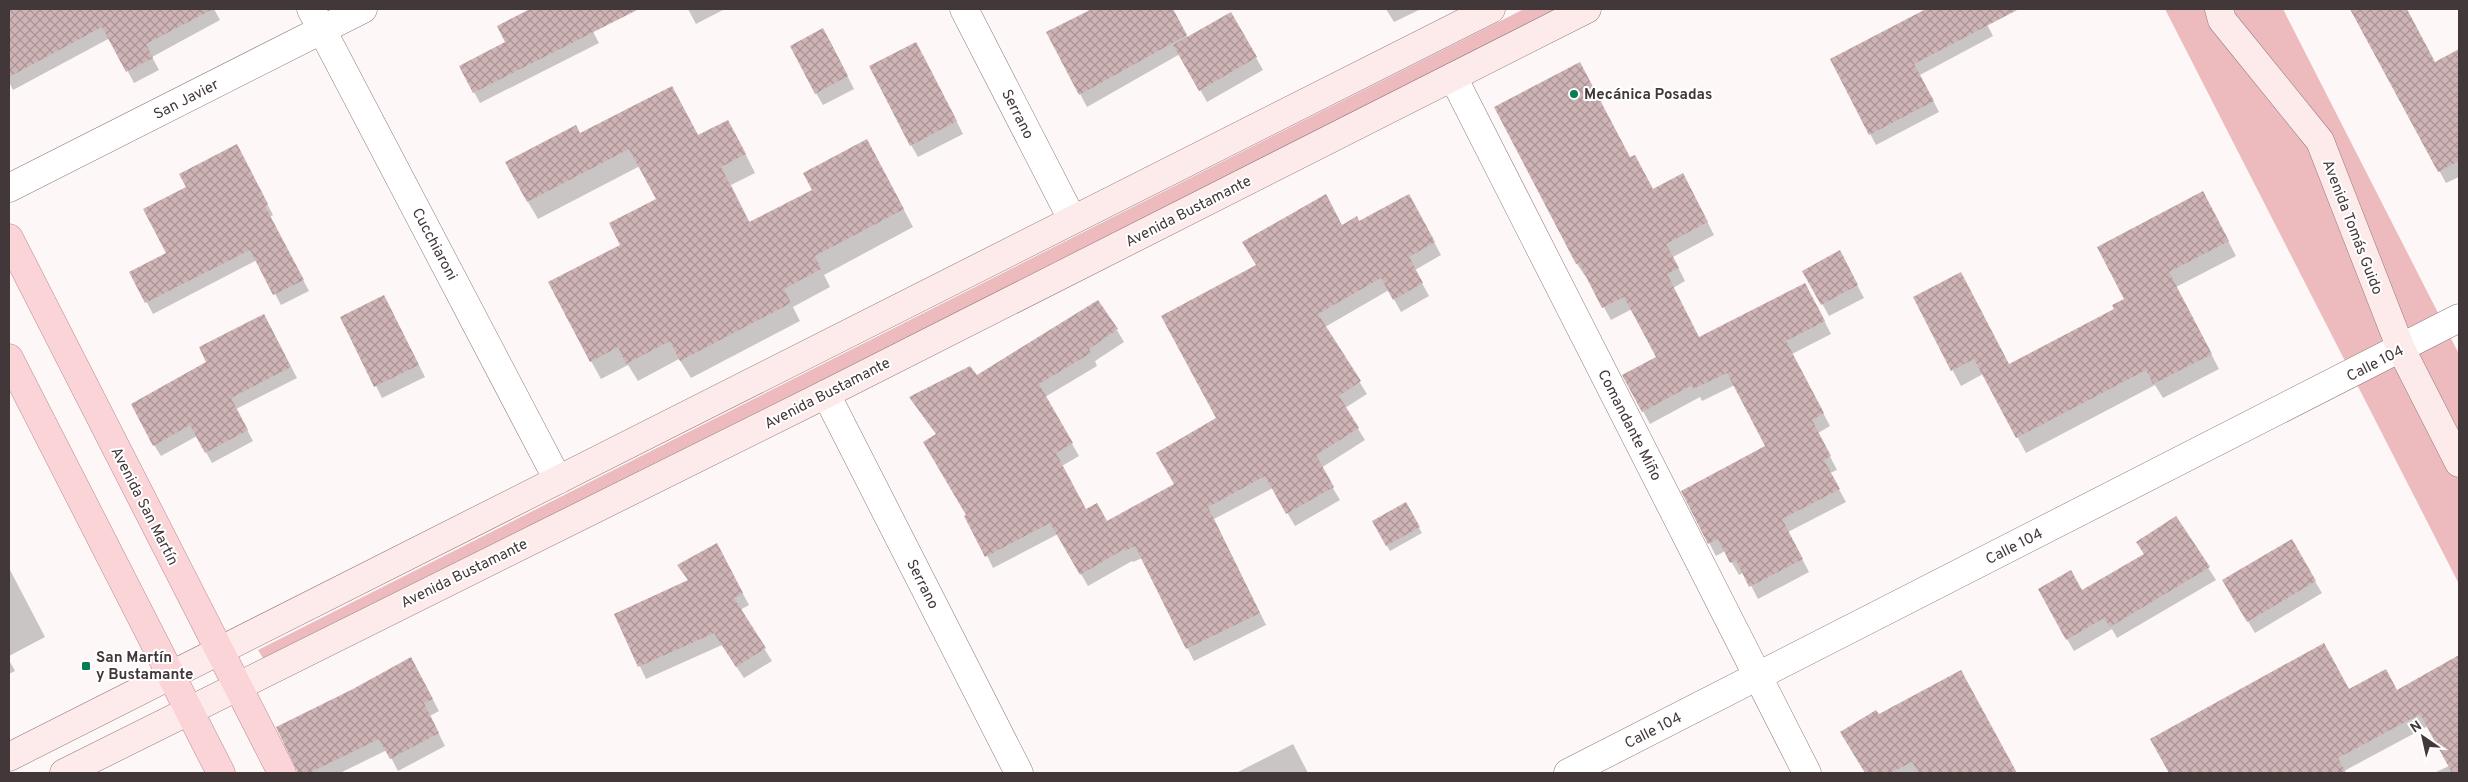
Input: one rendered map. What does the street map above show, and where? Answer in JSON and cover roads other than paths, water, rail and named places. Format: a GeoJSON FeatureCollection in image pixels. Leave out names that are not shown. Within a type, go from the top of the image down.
{"type":"FeatureCollection","features":[{"type":"Feature","properties":{"kind":"main road"},"geometry":{"type":"LineString","coordinates":[[9,757],[218,649],[558,480],[1491,9]]}},
{"type":"Feature","properties":{"kind":"main road","name":"Avenida Bustamante"},"geometry":{"type":"LineString","coordinates":[[64,773],[237,685],[826,394],[1587,9]]}},
{"type":"Feature","properties":{"kind":"main road","name":"Avenida Tomás Guido"},"geometry":{"type":"LineString","coordinates":[[2219,9],[2222,20],[2320,141],[2401,349],[2459,463]]}},
{"type":"Feature","properties":{"kind":"main road","name":"Avenida San Martín"},"geometry":{"type":"LineString","coordinates":[[9,238],[282,773]]}},
{"type":"Feature","properties":{"kind":"main road"},"geometry":{"type":"LineString","coordinates":[[9,358],[221,773]]}},
{"type":"Feature","properties":{"kind":"street","name":"San Javier"},"geometry":{"type":"LineString","coordinates":[[9,188],[317,19],[363,9]]}},
{"type":"Feature","properties":{"kind":"street","name":"Serrano"},"geometry":{"type":"LineString","coordinates":[[964,9],[1072,219]]}},
{"type":"Feature","properties":{"kind":"street","name":"Cucchiaroni"},"geometry":{"type":"LineString","coordinates":[[317,19],[558,480]]}},
{"type":"Feature","properties":{"kind":"street","name":"Comandante Miño"},"geometry":{"type":"LineString","coordinates":[[1453,77],[1807,773]]}},
{"type":"Feature","properties":{"kind":"street","name":"Calle 104"},"geometry":{"type":"LineString","coordinates":[[1568,773],[2459,318]]}},
{"type":"Feature","properties":{"kind":"street","name":"Serrano"},"geometry":{"type":"LineString","coordinates":[[826,394],[1019,773]]}},
{"type":"Feature","properties":{"kind":"place","name":"Mecánica Posadas"},"geometry":{"type":"Point","coordinates":[1574,94]}},
{"type":"Feature","properties":{"kind":"place","name":"San Martín y Bustamante"},"geometry":{"type":"Point","coordinates":[86,666]}}]}
